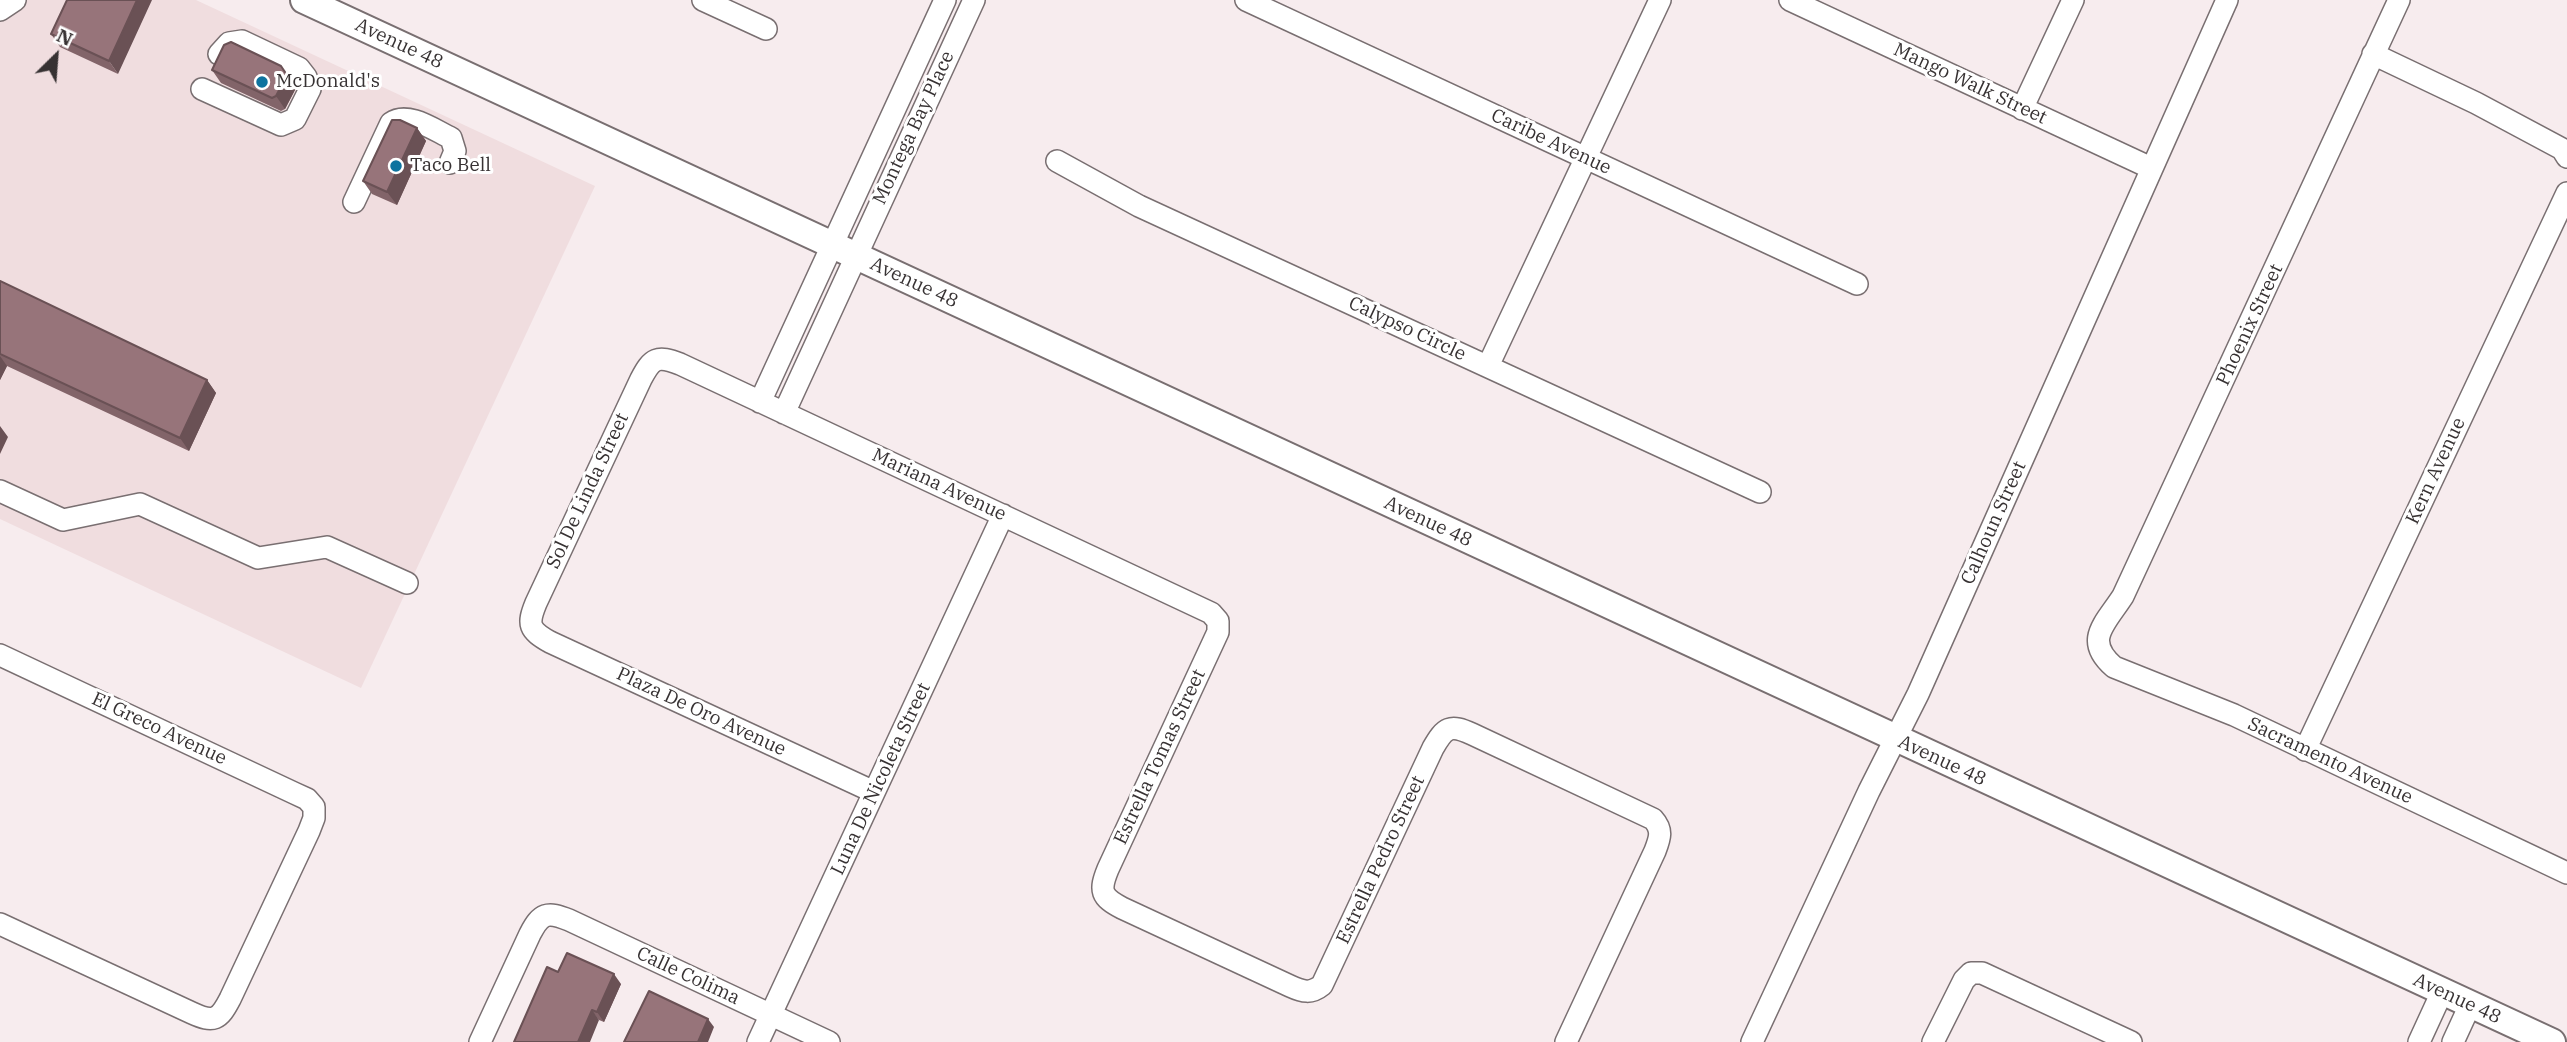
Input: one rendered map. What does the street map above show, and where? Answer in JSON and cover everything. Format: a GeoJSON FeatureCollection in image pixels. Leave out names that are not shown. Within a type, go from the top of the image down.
{"type":"FeatureCollection","features":[{"type":"Feature","properties":{"kind":"main road","name":"Avenue 48"},"geometry":{"type":"LineString","coordinates":[[304,0],[2552,1042]]}},
{"type":"Feature","properties":{"kind":"street"},"geometry":{"type":"LineString","coordinates":[[0,10],[15,0]]}},
{"type":"Feature","properties":{"kind":"street"},"geometry":{"type":"LineString","coordinates":[[703,0],[766,29]]}},
{"type":"Feature","properties":{"kind":"street","name":"Montega Bay Place"},"geometry":{"type":"LineString","coordinates":[[760,402],[945,0]]}},
{"type":"Feature","properties":{"kind":"street","name":"Montega Bay Place"},"geometry":{"type":"LineString","coordinates":[[784,413],[974,0]]}},
{"type":"Feature","properties":{"kind":"street","name":"Caribe Avenue"},"geometry":{"type":"LineString","coordinates":[[1246,0],[1857,284]]}},
{"type":"Feature","properties":{"kind":"street"},"geometry":{"type":"LineString","coordinates":[[1488,366],[1660,0]]}},
{"type":"Feature","properties":{"kind":"street","name":"Mango Walk Street"},"geometry":{"type":"LineString","coordinates":[[1790,0],[2151,167]]}},
{"type":"Feature","properties":{"kind":"street"},"geometry":{"type":"LineString","coordinates":[[2022,109],[2073,0]]}},
{"type":"Feature","properties":{"kind":"street","name":"Calhoun Street"},"geometry":{"type":"LineString","coordinates":[[1752,1042],[1918,694],[2227,0]]}},
{"type":"Feature","properties":{"kind":"street","name":"Phoenix Street"},"geometry":{"type":"LineString","coordinates":[[2098,647],[2099,633],[2123,596],[2399,0]]}},
{"type":"Feature","properties":{"kind":"street"},"geometry":{"type":"LineString","coordinates":[[202,89],[281,125],[295,119],[310,89],[299,68],[242,41],[229,43],[219,54]]}},
{"type":"Feature","properties":{"kind":"street"},"geometry":{"type":"LineString","coordinates":[[2373,54],[2476,103],[2562,149],[2567,157]]}},
{"type":"Feature","properties":{"kind":"street"},"geometry":{"type":"LineString","coordinates":[[354,202],[391,123],[396,120],[405,117],[451,138],[455,151],[450,163]]}},
{"type":"Feature","properties":{"kind":"street","name":"Calypso Circle"},"geometry":{"type":"LineString","coordinates":[[1056,161],[1139,206],[1760,492]]}},
{"type":"Feature","properties":{"kind":"street","name":"Kern Avenue"},"geometry":{"type":"LineString","coordinates":[[2305,750],[2567,192]]}},
{"type":"Feature","properties":{"kind":"street","name":"Mariana Avenue"},"geometry":{"type":"LineString","coordinates":[[656,359],[673,362],[1199,606],[1218,621]]}},
{"type":"Feature","properties":{"kind":"street","name":"Sol De Linda Street"},"geometry":{"type":"LineString","coordinates":[[531,626],[531,616],[536,603],[641,379],[648,366],[656,359]]}},
{"type":"Feature","properties":{"kind":"street"},"geometry":{"type":"LineString","coordinates":[[0,491],[64,520],[140,504],[258,558],[327,547],[407,583]]}},
{"type":"Feature","properties":{"kind":"street","name":"Luna De Nicoleta Street"},"geometry":{"type":"LineString","coordinates":[[758,1042],[1003,515]]}},
{"type":"Feature","properties":{"kind":"street","name":"Estrella Tomas Street"},"geometry":{"type":"LineString","coordinates":[[1218,621],[1218,632],[1213,645],[1108,869],[1103,893],[1122,908],[1303,992],[1314,991]]}},
{"type":"Feature","properties":{"kind":"street","name":"Plaza De Oro Avenue"},"geometry":{"type":"LineString","coordinates":[[531,626],[538,635],[550,642],[874,792]]}},
{"type":"Feature","properties":{"kind":"street","name":"Sacramento Avenue"},"geometry":{"type":"LineString","coordinates":[[2098,647],[2102,656],[2114,667],[2234,715],[2567,873]]}},
{"type":"Feature","properties":{"kind":"street","name":"El Greco Avenue"},"geometry":{"type":"LineString","coordinates":[[0,655],[307,799],[314,807],[314,818],[309,831],[230,999],[223,1012],[215,1019],[198,1016],[0,924]]}},
{"type":"Feature","properties":{"kind":"street","name":"Estrella Pedro Street"},"geometry":{"type":"LineString","coordinates":[[1314,991],[1322,985],[1329,972],[1440,735],[1448,729],[1459,728],[1647,816],[1660,827],[1655,851],[1566,1042]]}},
{"type":"Feature","properties":{"kind":"street","name":"Calle Colima"},"geometry":{"type":"LineString","coordinates":[[480,1042],[530,934],[545,915],[569,920],[829,1042]]}},
{"type":"Feature","properties":{"kind":"street"},"geometry":{"type":"LineString","coordinates":[[1933,1042],[1956,992],[1971,973],[1982,973],[2131,1042]]}},
{"type":"Feature","properties":{"kind":"street"},"geometry":{"type":"LineString","coordinates":[[2419,1042],[2442,992]]}},
{"type":"Feature","properties":{"kind":"street"},"geometry":{"type":"LineString","coordinates":[[2453,1042],[2470,1005]]}},
{"type":"Feature","properties":{"kind":"shaded area"},"geometry":{"type":"Polygon","coordinates":[[[0,0],[196,0],[595,186],[361,688],[0,519],[0,0]]]}},
{"type":"Feature","properties":{"kind":"building"},"geometry":{"type":"Polygon","coordinates":[[[67,0],[137,0],[109,61],[51,34],[67,0]]]}},
{"type":"Feature","properties":{"kind":"building"},"geometry":{"type":"Polygon","coordinates":[[[231,42],[281,66],[287,75],[276,96],[272,98],[212,70],[224,45],[231,42]]]}},
{"type":"Feature","properties":{"kind":"building"},"geometry":{"type":"Polygon","coordinates":[[[392,120],[400,120],[417,128],[387,192],[363,181],[392,120]]]}},
{"type":"Feature","properties":{"kind":"building"},"geometry":{"type":"Polygon","coordinates":[[[0,281],[207,380],[180,438],[0,354],[0,281]]]}},
{"type":"Feature","properties":{"kind":"building"},"geometry":{"type":"Polygon","coordinates":[[[567,953],[614,974],[597,1012],[592,1010],[578,1042],[514,1042],[547,967],[558,972],[567,953]]]}},
{"type":"Feature","properties":{"kind":"building"},"geometry":{"type":"Polygon","coordinates":[[[649,991],[708,1019],[698,1042],[624,1042],[649,991]]]}},
{"type":"Feature","properties":{"kind":"place","name":"McDonald's"},"geometry":{"type":"Point","coordinates":[262,82]}},
{"type":"Feature","properties":{"kind":"place","name":"Taco Bell"},"geometry":{"type":"Point","coordinates":[396,166]}}]}
